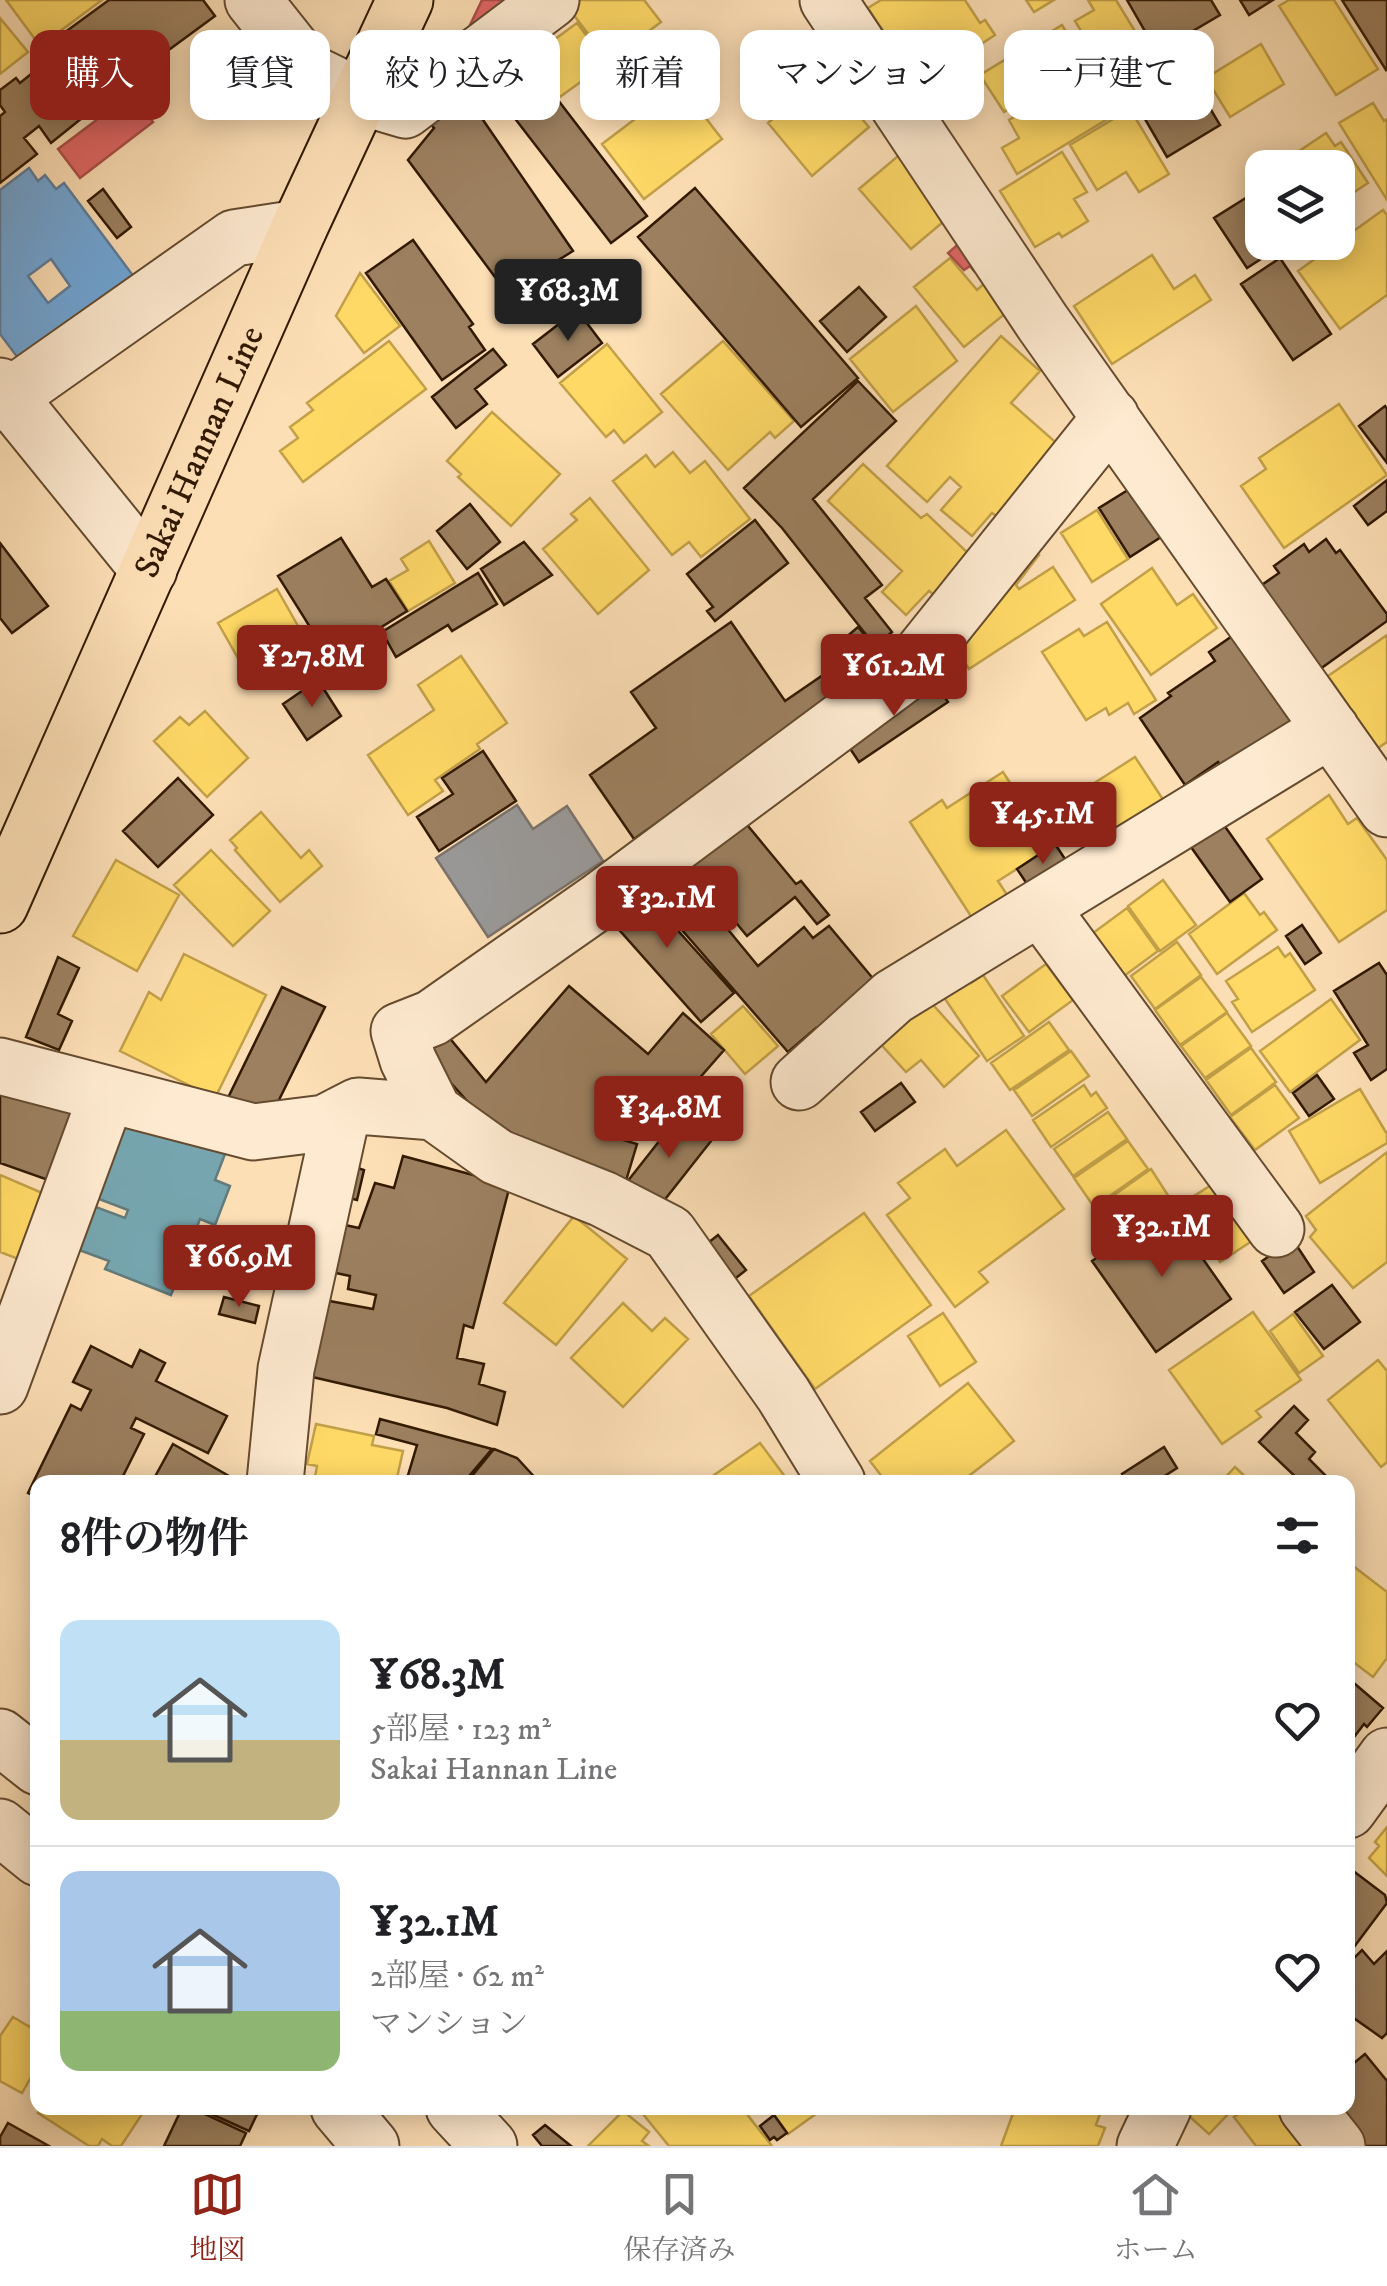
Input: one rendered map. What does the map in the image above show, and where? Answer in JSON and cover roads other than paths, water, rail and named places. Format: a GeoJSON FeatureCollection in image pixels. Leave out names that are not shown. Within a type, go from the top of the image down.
{"type":"FeatureCollection","features":[{"type":"Feature","properties":{"kind":"main road","name":"Sakai Hannan Line"},"geometry":{"type":"LineString","coordinates":[[391,30],[406,0]]}},
{"type":"Feature","properties":{"kind":"main road","name":"Sakai Hannan Line"},"geometry":{"type":"LineString","coordinates":[[0,905],[350,114]]}},
{"type":"Feature","properties":{"kind":"street"},"geometry":{"type":"LineString","coordinates":[[253,0],[310,72],[350,92]]}},
{"type":"Feature","properties":{"kind":"street"},"geometry":{"type":"LineString","coordinates":[[511,30],[550,0]]}},
{"type":"Feature","properties":{"kind":"street"},"geometry":{"type":"LineString","coordinates":[[828,0],[1043,323],[1387,809]]}},
{"type":"Feature","properties":{"kind":"street"},"geometry":{"type":"LineString","coordinates":[[149,570],[3,395],[234,238],[299,228]]}},
{"type":"Feature","properties":{"kind":"street"},"geometry":{"type":"LineString","coordinates":[[833,1475],[783,1394],[669,1232],[603,1199],[497,1157],[434,1112],[408,1060],[400,1031],[432,1018],[599,901],[907,672],[1111,417]]}},
{"type":"Feature","properties":{"kind":"street"},"geometry":{"type":"LineString","coordinates":[[799,1082],[893,997],[1330,729]]}},
{"type":"Feature","properties":{"kind":"street"},"geometry":{"type":"LineString","coordinates":[[1040,907],[1276,1230]]}},
{"type":"Feature","properties":{"kind":"street"},"geometry":{"type":"LineString","coordinates":[[0,1066],[253,1132],[325,1124],[358,1106],[434,1112]]}},
{"type":"Feature","properties":{"kind":"street"},"geometry":{"type":"LineString","coordinates":[[0,1386],[108,1095]]}},
{"type":"Feature","properties":{"kind":"street"},"geometry":{"type":"LineString","coordinates":[[276,1475],[286,1369],[342,1114]]}},
{"type":"Feature","properties":{"kind":"street"},"geometry":{"type":"LineString","coordinates":[[0,1737],[30,1761]]}},
{"type":"Feature","properties":{"kind":"street"},"geometry":{"type":"LineString","coordinates":[[1355,1800],[1387,1756]]}},
{"type":"Feature","properties":{"kind":"street"},"geometry":{"type":"LineString","coordinates":[[0,1828],[30,1852]]}},
{"type":"Feature","properties":{"kind":"street"},"geometry":{"type":"LineString","coordinates":[[460,2115],[489,2146]]}},
{"type":"Feature","properties":{"kind":"street"},"geometry":{"type":"LineString","coordinates":[[1145,2146],[1160,2115]]}},
{"type":"Feature","properties":{"kind":"street"},"geometry":{"type":"LineString","coordinates":[[1313,2115],[1338,2146]]}}]}
